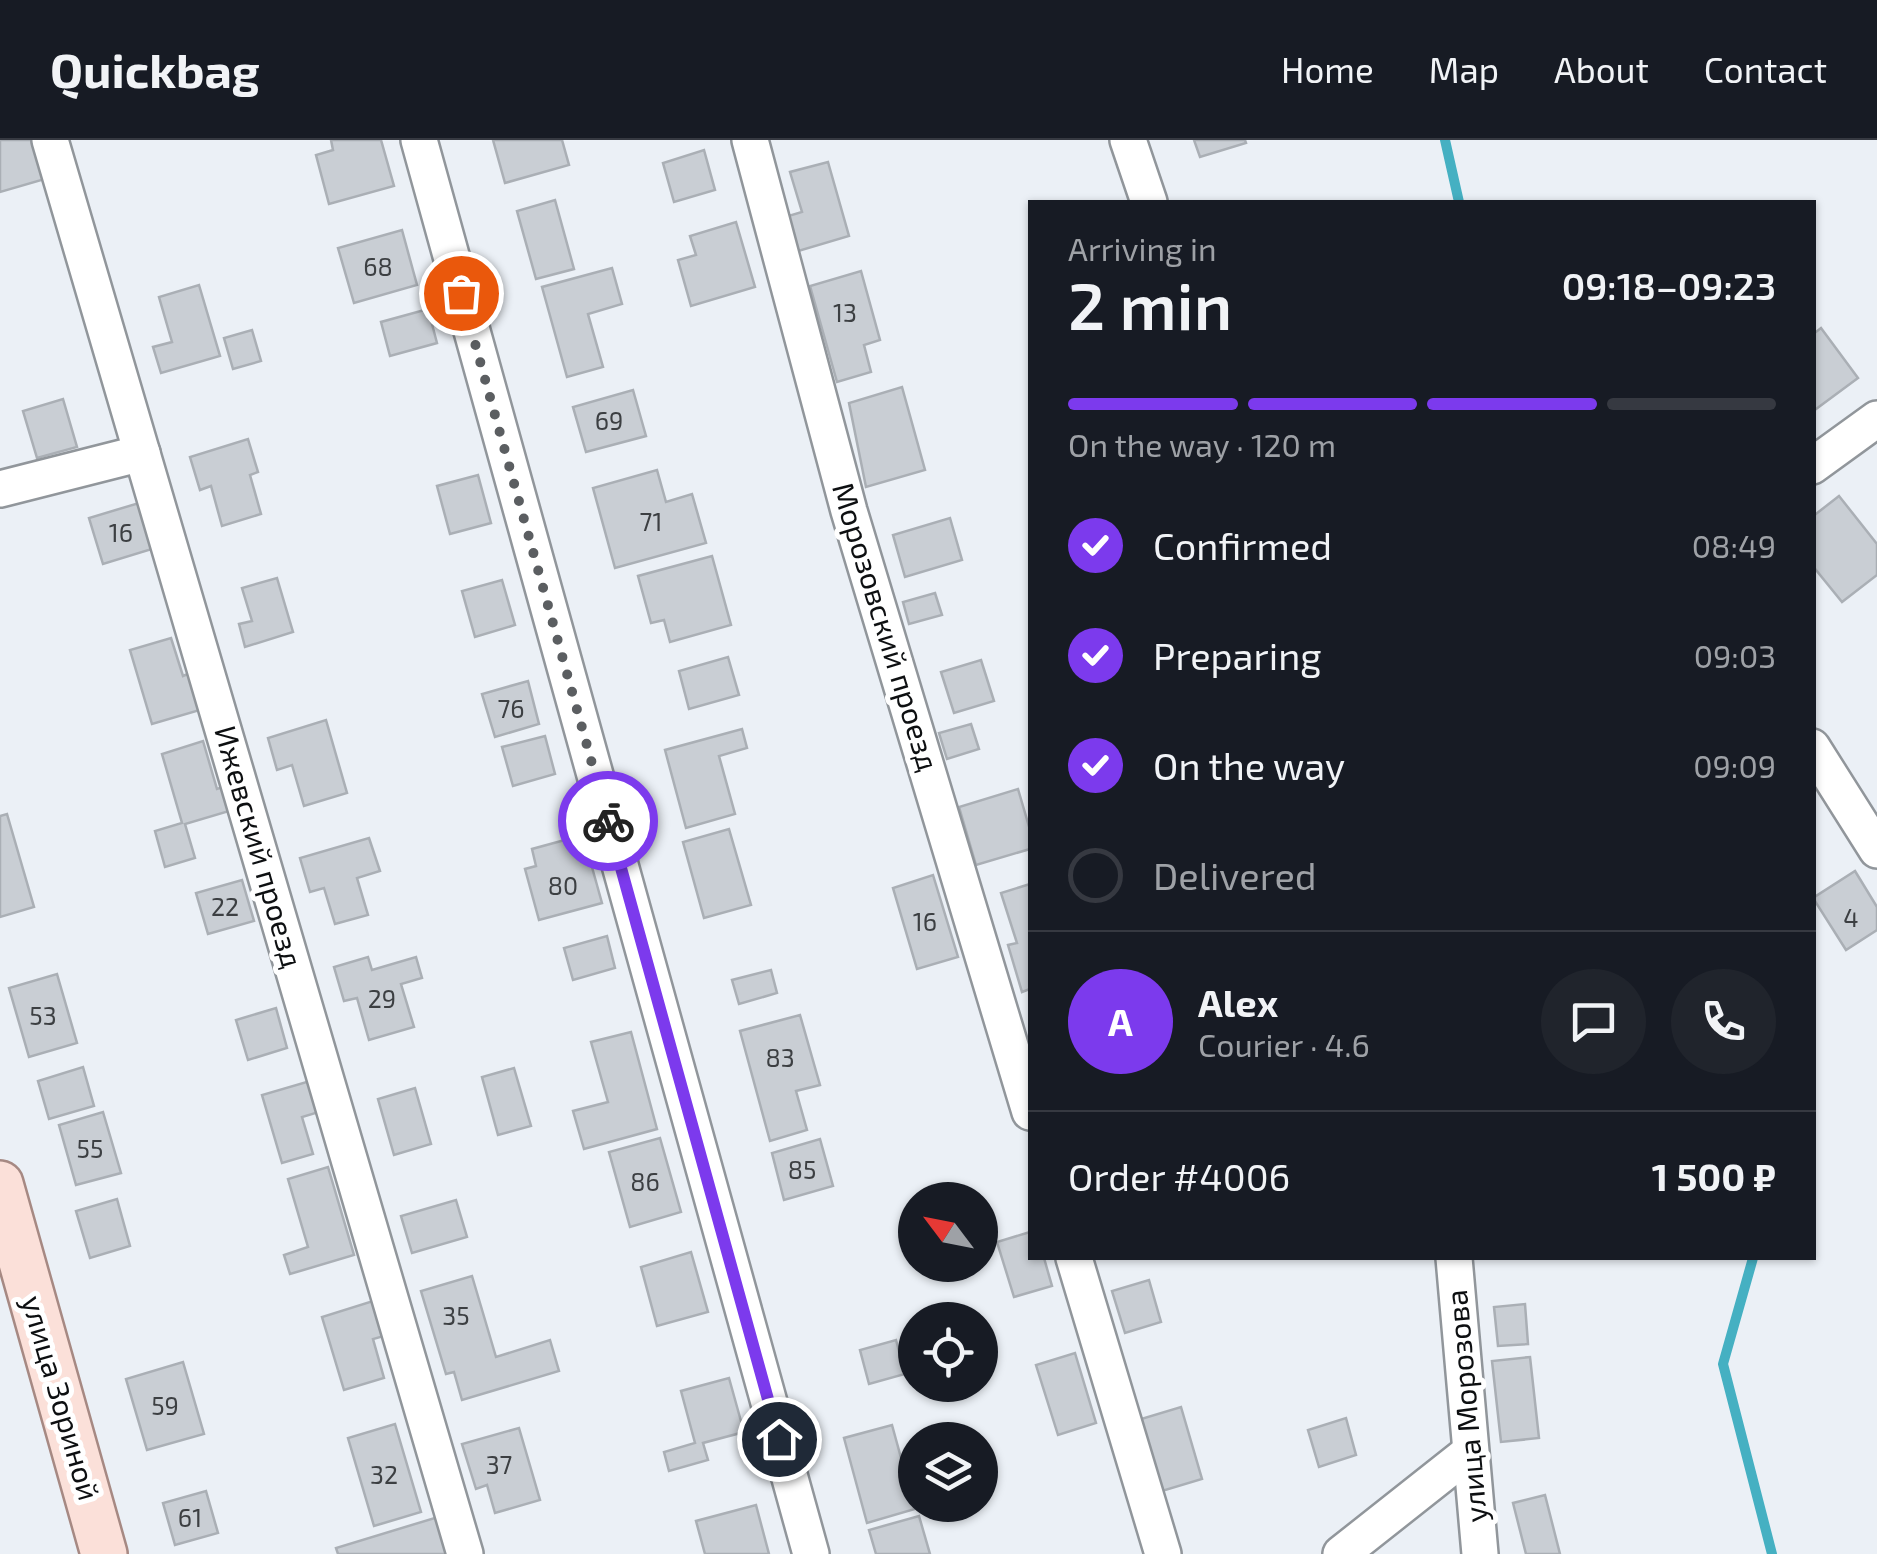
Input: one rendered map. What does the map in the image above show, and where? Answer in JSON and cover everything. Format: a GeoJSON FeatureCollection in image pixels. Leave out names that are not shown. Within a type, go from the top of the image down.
{"type":"FeatureCollection","features":[{"type":"Feature","properties":{"kind":"main road","name":"улица Зориной"},"geometry":{"type":"LineString","coordinates":[[0,1184],[104,1554]]}},
{"type":"Feature","properties":{"kind":"street","name":"Ижевский проезд"},"geometry":{"type":"LineString","coordinates":[[50,140],[466,1554]]}},
{"type":"Feature","properties":{"kind":"street"},"geometry":{"type":"LineString","coordinates":[[418,140],[811,1554]]}},
{"type":"Feature","properties":{"kind":"street","name":"Морозовский проезд"},"geometry":{"type":"LineString","coordinates":[[750,140],[849,510],[1028,1105]]}},
{"type":"Feature","properties":{"kind":"street"},"geometry":{"type":"LineString","coordinates":[[1128,140],[1148,200]]}},
{"type":"Feature","properties":{"kind":"street"},"geometry":{"type":"LineString","coordinates":[[1816,463],[1877,418]]}},
{"type":"Feature","properties":{"kind":"street"},"geometry":{"type":"LineString","coordinates":[[0,489],[142,453]]}},
{"type":"Feature","properties":{"kind":"street"},"geometry":{"type":"LineString","coordinates":[[1816,753],[1877,850]]}},
{"type":"Feature","properties":{"kind":"street"},"geometry":{"type":"LineString","coordinates":[[1075,1260],[1163,1554]]}},
{"type":"Feature","properties":{"kind":"street","name":"улица Морозова"},"geometry":{"type":"LineString","coordinates":[[1454,1260],[1480,1554]]}},
{"type":"Feature","properties":{"kind":"street"},"geometry":{"type":"LineString","coordinates":[[1341,1554],[1470,1452]]}},
{"type":"Feature","properties":{"kind":"building"},"geometry":{"type":"Polygon","coordinates":[[[0,140],[33,140],[45,179],[0,192],[0,140]]]}},
{"type":"Feature","properties":{"kind":"building"},"geometry":{"type":"Polygon","coordinates":[[[331,140],[381,140],[394,186],[329,204],[316,155],[333,150],[331,140]]]}},
{"type":"Feature","properties":{"kind":"building"},"geometry":{"type":"Polygon","coordinates":[[[493,140],[562,140],[569,165],[505,183],[493,140]]]}},
{"type":"Feature","properties":{"kind":"building"},"geometry":{"type":"Polygon","coordinates":[[[1194,140],[1245,140],[1246,143],[1200,157],[1194,140]]]}},
{"type":"Feature","properties":{"kind":"building"},"geometry":{"type":"Polygon","coordinates":[[[704,150],[715,190],[674,202],[663,163],[704,150]]]}},
{"type":"Feature","properties":{"kind":"building"},"geometry":{"type":"Polygon","coordinates":[[[828,162],[849,236],[795,252],[785,217],[802,212],[790,172],[828,162]]]}},
{"type":"Feature","properties":{"kind":"building"},"geometry":{"type":"Polygon","coordinates":[[[555,200],[574,269],[536,279],[517,211],[555,200]]]}},
{"type":"Feature","properties":{"kind":"building"},"geometry":{"type":"Polygon","coordinates":[[[736,222],[755,287],[691,306],[678,260],[696,255],[690,236],[736,222]]]}},
{"type":"Feature","properties":{"kind":"building"},"geometry":{"type":"Polygon","coordinates":[[[402,230],[417,285],[354,303],[338,248],[402,230]]]}},
{"type":"Feature","properties":{"kind":"building"},"geometry":{"type":"Polygon","coordinates":[[[612,268],[622,304],[588,314],[603,367],[567,377],[542,287],[612,268]]]}},
{"type":"Feature","properties":{"kind":"building"},"geometry":{"type":"Polygon","coordinates":[[[861,271],[880,340],[864,345],[871,372],[837,382],[810,286],[861,271]]]}},
{"type":"Feature","properties":{"kind":"building"},"geometry":{"type":"Polygon","coordinates":[[[199,285],[220,356],[161,373],[153,347],[172,342],[159,297],[199,285]]]}},
{"type":"Feature","properties":{"kind":"building"},"geometry":{"type":"Polygon","coordinates":[[[428,309],[437,343],[390,356],[381,322],[428,309]]]}},
{"type":"Feature","properties":{"kind":"building"},"geometry":{"type":"Polygon","coordinates":[[[1821,328],[1858,378],[1816,409],[1816,332],[1821,328]]]}},
{"type":"Feature","properties":{"kind":"building"},"geometry":{"type":"Polygon","coordinates":[[[252,330],[261,361],[233,369],[224,338],[252,330]]]}},
{"type":"Feature","properties":{"kind":"building"},"geometry":{"type":"Polygon","coordinates":[[[902,387],[925,470],[866,487],[849,403],[902,387]]]}},
{"type":"Feature","properties":{"kind":"building"},"geometry":{"type":"Polygon","coordinates":[[[633,390],[646,436],[586,452],[573,407],[633,390]]]}},
{"type":"Feature","properties":{"kind":"building"},"geometry":{"type":"Polygon","coordinates":[[[63,399],[77,447],[37,458],[23,411],[63,399]]]}},
{"type":"Feature","properties":{"kind":"building"},"geometry":{"type":"Polygon","coordinates":[[[248,439],[258,472],[250,475],[261,514],[222,526],[211,486],[200,490],[190,457],[248,439]]]}},
{"type":"Feature","properties":{"kind":"building"},"geometry":{"type":"Polygon","coordinates":[[[657,470],[666,502],[692,494],[706,543],[615,568],[593,488],[657,470]]]}},
{"type":"Feature","properties":{"kind":"building"},"geometry":{"type":"Polygon","coordinates":[[[478,475],[491,523],[450,534],[437,486],[478,475]]]}},
{"type":"Feature","properties":{"kind":"building"},"geometry":{"type":"Polygon","coordinates":[[[1839,496],[1877,544],[1877,575],[1842,602],[1816,570],[1816,514],[1839,496]]]}},
{"type":"Feature","properties":{"kind":"building"},"geometry":{"type":"Polygon","coordinates":[[[139,503],[152,549],[103,564],[89,518],[139,503]]]}},
{"type":"Feature","properties":{"kind":"building"},"geometry":{"type":"Polygon","coordinates":[[[950,518],[962,560],[905,577],[893,535],[950,518]]]}},
{"type":"Feature","properties":{"kind":"building"},"geometry":{"type":"Polygon","coordinates":[[[712,556],[731,625],[670,642],[664,620],[651,623],[638,576],[712,556]]]}},
{"type":"Feature","properties":{"kind":"building"},"geometry":{"type":"Polygon","coordinates":[[[277,578],[293,632],[245,647],[239,624],[252,621],[242,588],[277,578]]]}},
{"type":"Feature","properties":{"kind":"building"},"geometry":{"type":"Polygon","coordinates":[[[502,580],[515,625],[475,637],[462,591],[502,580]]]}},
{"type":"Feature","properties":{"kind":"building"},"geometry":{"type":"Polygon","coordinates":[[[935,593],[942,615],[909,624],[903,602],[935,593]]]}},
{"type":"Feature","properties":{"kind":"building"},"geometry":{"type":"Polygon","coordinates":[[[171,638],[183,676],[190,673],[200,710],[152,724],[130,650],[171,638]]]}},
{"type":"Feature","properties":{"kind":"building"},"geometry":{"type":"Polygon","coordinates":[[[728,657],[739,695],[689,709],[679,671],[728,657]]]}},
{"type":"Feature","properties":{"kind":"building"},"geometry":{"type":"Polygon","coordinates":[[[981,660],[994,701],[954,713],[941,672],[981,660]]]}},
{"type":"Feature","properties":{"kind":"building"},"geometry":{"type":"Polygon","coordinates":[[[528,681],[539,724],[495,737],[482,694],[528,681]]]}},
{"type":"Feature","properties":{"kind":"building"},"geometry":{"type":"Polygon","coordinates":[[[326,720],[347,793],[304,806],[292,765],[277,770],[268,738],[326,720]]]}},
{"type":"Feature","properties":{"kind":"building"},"geometry":{"type":"Polygon","coordinates":[[[971,724],[979,749],[947,759],[939,733],[971,724]]]}},
{"type":"Feature","properties":{"kind":"building"},"geometry":{"type":"Polygon","coordinates":[[[742,729],[747,748],[719,756],[735,814],[686,828],[665,750],[742,729]]]}},
{"type":"Feature","properties":{"kind":"building"},"geometry":{"type":"Polygon","coordinates":[[[545,736],[555,774],[513,786],[502,747],[545,736]]]}},
{"type":"Feature","properties":{"kind":"building"},"geometry":{"type":"Polygon","coordinates":[[[203,741],[217,789],[229,785],[236,809],[185,824],[195,858],[165,867],[155,831],[182,823],[162,754],[203,741]]]}},
{"type":"Feature","properties":{"kind":"building"},"geometry":{"type":"Polygon","coordinates":[[[1018,789],[1028,823],[1028,850],[976,865],[959,807],[1018,789]]]}},
{"type":"Feature","properties":{"kind":"building"},"geometry":{"type":"Polygon","coordinates":[[[7,814],[34,907],[0,917],[0,816],[7,814]]]}},
{"type":"Feature","properties":{"kind":"building"},"geometry":{"type":"Polygon","coordinates":[[[729,829],[751,905],[704,918],[683,842],[729,829]]]}},
{"type":"Feature","properties":{"kind":"building"},"geometry":{"type":"Polygon","coordinates":[[[583,835],[602,903],[539,920],[525,869],[536,866],[532,849],[583,835]]]}},
{"type":"Feature","properties":{"kind":"building"},"geometry":{"type":"Polygon","coordinates":[[[369,838],[380,871],[357,878],[368,915],[335,924],[324,888],[310,892],[300,858],[369,838]]]}},
{"type":"Feature","properties":{"kind":"building"},"geometry":{"type":"Polygon","coordinates":[[[1855,871],[1877,907],[1877,930],[1846,950],[1816,903],[1816,896],[1855,871]]]}},
{"type":"Feature","properties":{"kind":"building"},"geometry":{"type":"Polygon","coordinates":[[[933,875],[958,957],[917,969],[893,888],[933,875]]]}},
{"type":"Feature","properties":{"kind":"building"},"geometry":{"type":"Polygon","coordinates":[[[242,880],[254,921],[208,934],[196,893],[242,880]]]}},
{"type":"Feature","properties":{"kind":"building"},"geometry":{"type":"Polygon","coordinates":[[[1028,885],[1028,990],[1022,992],[1008,945],[1017,943],[1001,893],[1028,885]]]}},
{"type":"Feature","properties":{"kind":"building"},"geometry":{"type":"Polygon","coordinates":[[[607,936],[615,968],[573,980],[564,948],[607,936]]]}},
{"type":"Feature","properties":{"kind":"building"},"geometry":{"type":"Polygon","coordinates":[[[368,957],[372,970],[416,957],[422,978],[401,984],[414,1027],[369,1040],[357,998],[344,1001],[334,967],[368,957]]]}},
{"type":"Feature","properties":{"kind":"building"},"geometry":{"type":"Polygon","coordinates":[[[771,970],[777,993],[739,1004],[732,980],[771,970]]]}},
{"type":"Feature","properties":{"kind":"building"},"geometry":{"type":"Polygon","coordinates":[[[57,974],[77,1043],[29,1057],[9,988],[57,974]]]}},
{"type":"Feature","properties":{"kind":"building"},"geometry":{"type":"Polygon","coordinates":[[[276,1008],[287,1048],[248,1060],[236,1020],[276,1008]]]}},
{"type":"Feature","properties":{"kind":"building"},"geometry":{"type":"Polygon","coordinates":[[[800,1015],[820,1085],[796,1091],[807,1130],[770,1141],[740,1031],[800,1015]]]}},
{"type":"Feature","properties":{"kind":"building"},"geometry":{"type":"Polygon","coordinates":[[[631,1032],[657,1129],[584,1149],[573,1111],[608,1102],[591,1042],[631,1032]]]}},
{"type":"Feature","properties":{"kind":"building"},"geometry":{"type":"Polygon","coordinates":[[[83,1067],[94,1106],[49,1119],[38,1081],[83,1067]]]}},
{"type":"Feature","properties":{"kind":"building"},"geometry":{"type":"Polygon","coordinates":[[[514,1068],[531,1126],[498,1135],[482,1077],[514,1068]]]}},
{"type":"Feature","properties":{"kind":"building"},"geometry":{"type":"Polygon","coordinates":[[[310,1081],[319,1112],[302,1117],[313,1154],[282,1163],[262,1095],[310,1081]]]}},
{"type":"Feature","properties":{"kind":"building"},"geometry":{"type":"Polygon","coordinates":[[[415,1088],[431,1144],[394,1155],[378,1099],[415,1088]]]}},
{"type":"Feature","properties":{"kind":"building"},"geometry":{"type":"Polygon","coordinates":[[[103,1112],[121,1173],[76,1185],[59,1125],[103,1112]]]}},
{"type":"Feature","properties":{"kind":"building"},"geometry":{"type":"Polygon","coordinates":[[[660,1138],[681,1212],[630,1227],[609,1152],[660,1138]]]}},
{"type":"Feature","properties":{"kind":"building"},"geometry":{"type":"Polygon","coordinates":[[[820,1139],[833,1186],[784,1200],[772,1153],[820,1139]]]}},
{"type":"Feature","properties":{"kind":"building"},"geometry":{"type":"Polygon","coordinates":[[[328,1167],[354,1255],[290,1274],[284,1255],[308,1247],[288,1179],[328,1167]]]}},
{"type":"Feature","properties":{"kind":"building"},"geometry":{"type":"Polygon","coordinates":[[[117,1199],[130,1246],[90,1258],[76,1211],[117,1199]]]}},
{"type":"Feature","properties":{"kind":"building"},"geometry":{"type":"Polygon","coordinates":[[[456,1200],[467,1237],[412,1253],[401,1216],[456,1200]]]}},
{"type":"Feature","properties":{"kind":"building"},"geometry":{"type":"Polygon","coordinates":[[[1028,1233],[1028,1260],[1045,1260],[1052,1286],[1014,1297],[998,1242],[1028,1233]]]}},
{"type":"Feature","properties":{"kind":"building"},"geometry":{"type":"Polygon","coordinates":[[[691,1252],[708,1312],[657,1326],[641,1267],[691,1252]]]}},
{"type":"Feature","properties":{"kind":"building"},"geometry":{"type":"Polygon","coordinates":[[[472,1276],[496,1357],[550,1340],[559,1371],[462,1400],[454,1372],[446,1374],[421,1291],[472,1276]]]}},
{"type":"Feature","properties":{"kind":"building"},"geometry":{"type":"Polygon","coordinates":[[[1149,1280],[1161,1322],[1125,1333],[1112,1291],[1149,1280]]]}},
{"type":"Feature","properties":{"kind":"building"},"geometry":{"type":"Polygon","coordinates":[[[373,1301],[384,1336],[373,1339],[384,1378],[344,1390],[322,1317],[373,1301]]]}},
{"type":"Feature","properties":{"kind":"building"},"geometry":{"type":"Polygon","coordinates":[[[1525,1304],[1528,1344],[1498,1346],[1494,1307],[1525,1304]]]}},
{"type":"Feature","properties":{"kind":"building"},"geometry":{"type":"Polygon","coordinates":[[[896,1340],[898,1376],[869,1384],[860,1350],[896,1340]]]}},
{"type":"Feature","properties":{"kind":"building"},"geometry":{"type":"Polygon","coordinates":[[[1075,1353],[1096,1423],[1058,1435],[1036,1365],[1075,1353]]]}},
{"type":"Feature","properties":{"kind":"building"},"geometry":{"type":"Polygon","coordinates":[[[1530,1357],[1539,1438],[1501,1442],[1492,1361],[1530,1357]]]}},
{"type":"Feature","properties":{"kind":"building"},"geometry":{"type":"Polygon","coordinates":[[[183,1362],[204,1434],[147,1450],[126,1379],[183,1362]]]}},
{"type":"Feature","properties":{"kind":"building"},"geometry":{"type":"Polygon","coordinates":[[[729,1378],[744,1432],[703,1443],[708,1460],[669,1471],[664,1452],[695,1443],[681,1391],[729,1378]]]}},
{"type":"Feature","properties":{"kind":"building"},"geometry":{"type":"Polygon","coordinates":[[[1181,1407],[1202,1479],[1162,1491],[1141,1419],[1181,1407]]]}},
{"type":"Feature","properties":{"kind":"building"},"geometry":{"type":"Polygon","coordinates":[[[1346,1418],[1356,1455],[1319,1467],[1308,1430],[1346,1418]]]}},
{"type":"Feature","properties":{"kind":"building"},"geometry":{"type":"Polygon","coordinates":[[[395,1424],[421,1512],[374,1526],[348,1438],[395,1424]]]}},
{"type":"Feature","properties":{"kind":"building"},"geometry":{"type":"Polygon","coordinates":[[[892,1425],[898,1447],[898,1514],[867,1523],[844,1438],[892,1425]]]}},
{"type":"Feature","properties":{"kind":"building"},"geometry":{"type":"Polygon","coordinates":[[[519,1428],[540,1500],[495,1513],[487,1485],[476,1489],[462,1444],[519,1428]]]}},
{"type":"Feature","properties":{"kind":"building"},"geometry":{"type":"Polygon","coordinates":[[[206,1491],[218,1533],[175,1545],[163,1503],[206,1491]]]}},
{"type":"Feature","properties":{"kind":"building"},"geometry":{"type":"Polygon","coordinates":[[[1545,1495],[1560,1554],[1526,1554],[1513,1503],[1545,1495]]]}},
{"type":"Feature","properties":{"kind":"building"},"geometry":{"type":"Polygon","coordinates":[[[756,1505],[769,1554],[705,1554],[696,1521],[756,1505]]]}},
{"type":"Feature","properties":{"kind":"building"},"geometry":{"type":"Polygon","coordinates":[[[438,1517],[448,1554],[338,1554],[336,1548],[438,1517]]]}},
{"type":"Feature","properties":{"kind":"building"},"geometry":{"type":"Polygon","coordinates":[[[898,1522],[921,1522],[930,1554],[876,1554],[869,1530],[898,1522]]]}},
{"type":"Feature","properties":{"kind":"waterway"},"geometry":{"type":"LineString","coordinates":[[1445,140],[1459,200]]}},
{"type":"Feature","properties":{"kind":"waterway"},"geometry":{"type":"LineString","coordinates":[[1752,1260],[1723,1364],[1772,1554]]}},
{"type":"Feature","properties":{"kind":"way so far"},"geometry":{"type":"LineString","coordinates":[[461,293],[608,821]]}},
{"type":"Feature","properties":{"kind":"route"},"geometry":{"type":"LineString","coordinates":[[608,821],[779,1439]]}}]}
